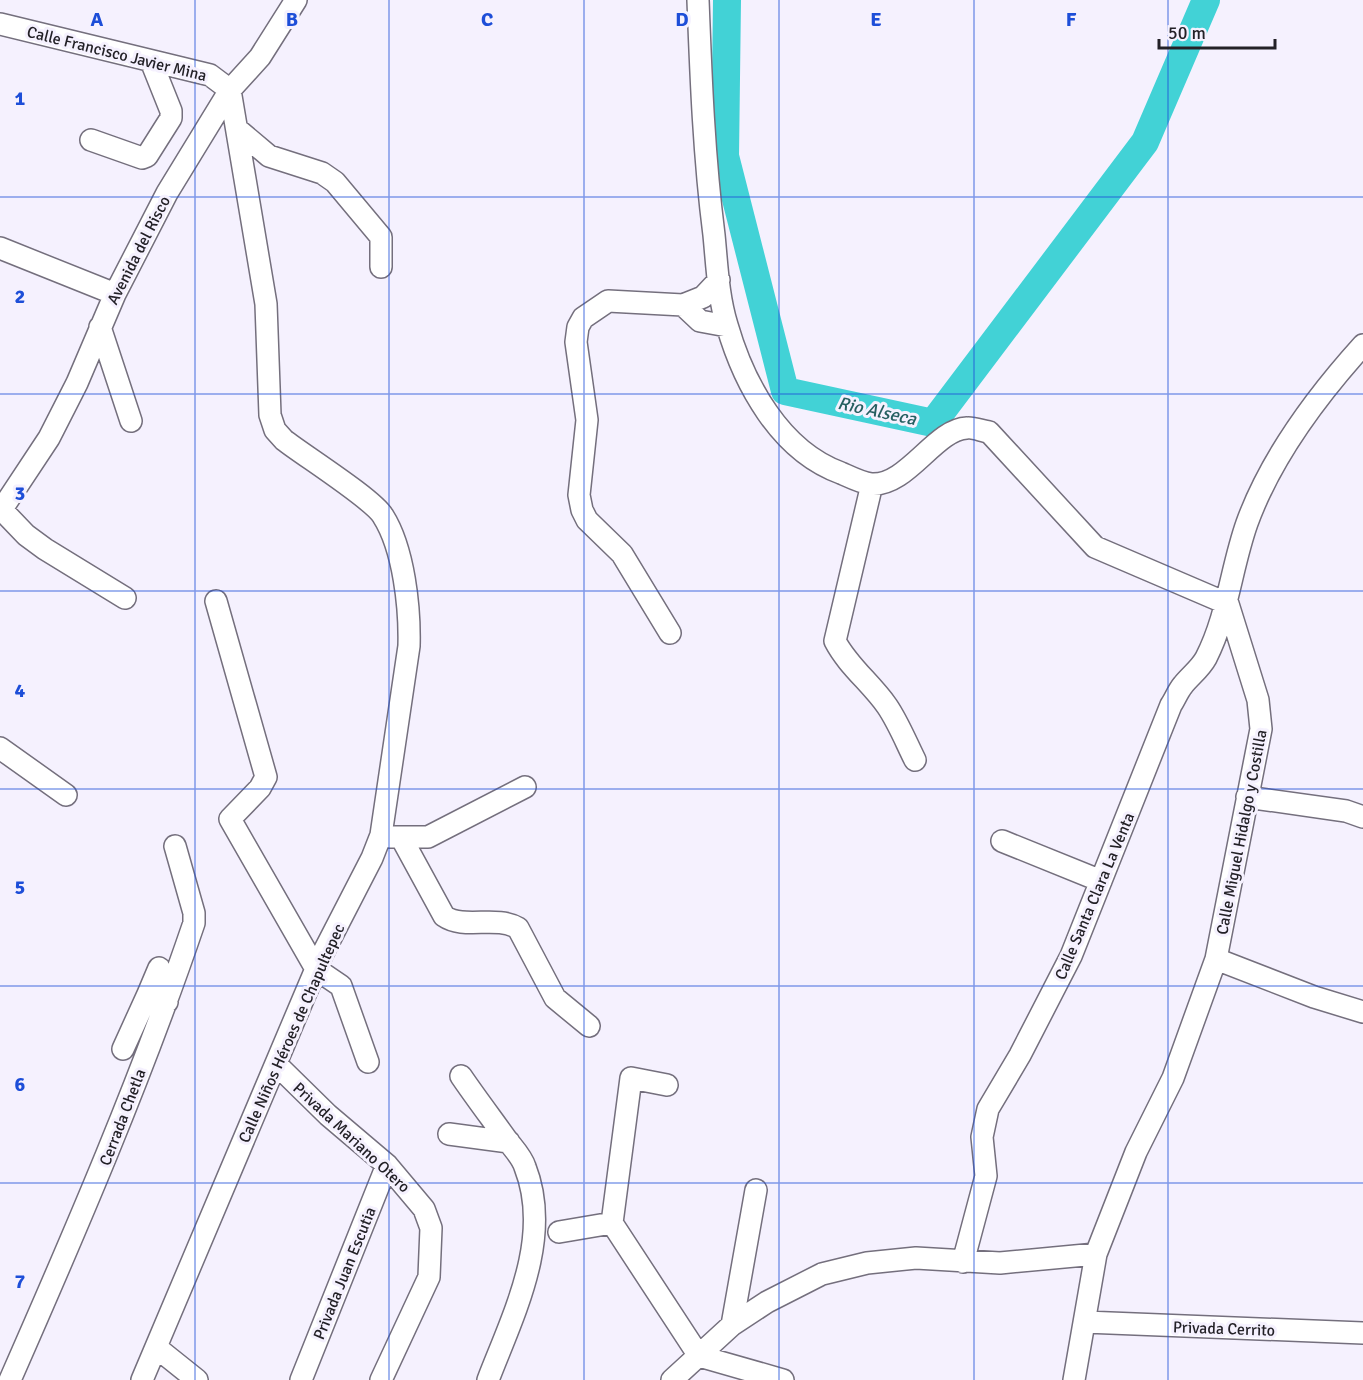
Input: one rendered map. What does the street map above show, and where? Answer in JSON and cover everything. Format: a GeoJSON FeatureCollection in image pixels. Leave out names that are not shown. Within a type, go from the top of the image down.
{"type":"FeatureCollection","features":[{"type":"Feature","properties":{"kind":"street","name":"Avenida del Risco"},"geometry":{"type":"LineString","coordinates":[[1,511],[49,438],[115,294],[167,193],[230,90],[261,57],[296,0]]}},
{"type":"Feature","properties":{"kind":"street"},"geometry":{"type":"LineString","coordinates":[[698,0],[705,162],[727,326],[746,376],[758,399],[796,447],[826,468],[872,484],[901,475],[943,437],[966,428],[989,432],[1095,546],[1228,604],[1246,525],[1261,491],[1289,441],[1312,407],[1363,345]]}},
{"type":"Feature","properties":{"kind":"street","name":"Calle Francisco Javier Mina"},"geometry":{"type":"LineString","coordinates":[[0,24],[210,75],[230,90]]}},
{"type":"Feature","properties":{"kind":"street"},"geometry":{"type":"LineString","coordinates":[[91,140],[142,158],[147,156],[171,118],[171,111],[151,61]]}},
{"type":"Feature","properties":{"kind":"street","name":"Calle Niños Héroes de Chapultepec"},"geometry":{"type":"LineString","coordinates":[[142,1380],[316,969],[372,858],[381,835],[409,646],[410,616],[400,564],[395,543],[383,514],[284,440],[275,429],[270,415],[267,304],[230,90]]}},
{"type":"Feature","properties":{"kind":"street"},"geometry":{"type":"LineString","coordinates":[[237,129],[269,156],[322,173],[335,182],[381,237],[381,267]]}},
{"type":"Feature","properties":{"kind":"street"},"geometry":{"type":"LineString","coordinates":[[0,248],[115,294]]}},
{"type":"Feature","properties":{"kind":"street"},"geometry":{"type":"LineString","coordinates":[[670,633],[622,554],[587,520],[582,510],[579,495],[587,420],[576,342],[578,327],[583,318],[608,301],[683,305],[703,297],[719,279]]}},
{"type":"Feature","properties":{"kind":"street"},"geometry":{"type":"LineString","coordinates":[[683,305],[700,321],[727,326]]}},
{"type":"Feature","properties":{"kind":"street"},"geometry":{"type":"LineString","coordinates":[[100,327],[131,421]]}},
{"type":"Feature","properties":{"kind":"street"},"geometry":{"type":"LineString","coordinates":[[872,484],[835,641],[844,658],[864,676],[889,708],[915,760]]}},
{"type":"Feature","properties":{"kind":"street"},"geometry":{"type":"LineString","coordinates":[[1,511],[26,535],[45,549],[125,598]]}},
{"type":"Feature","properties":{"kind":"street"},"geometry":{"type":"LineString","coordinates":[[216,601],[266,777],[260,788],[230,819],[316,969],[341,986],[368,1062]]}},
{"type":"Feature","properties":{"kind":"street","name":"Calle Miguel Hidalgo y Costilla"},"geometry":{"type":"LineString","coordinates":[[1077,1378],[1096,1254],[1136,1152],[1173,1078],[1216,959],[1262,716],[1228,604]]}},
{"type":"Feature","properties":{"kind":"street","name":"Calle Santa Clara La Venta"},"geometry":{"type":"LineString","coordinates":[[963,1262],[986,1176],[982,1137],[988,1109],[1020,1055],[1071,956],[1172,705],[1183,684],[1206,659],[1228,604]]}},
{"type":"Feature","properties":{"kind":"street"},"geometry":{"type":"LineString","coordinates":[[0,748],[66,795]]}},
{"type":"Feature","properties":{"kind":"street"},"geometry":{"type":"LineString","coordinates":[[381,835],[402,838],[428,837],[525,787]]}},
{"type":"Feature","properties":{"kind":"street"},"geometry":{"type":"LineString","coordinates":[[1247,797],[1346,811],[1363,817]]}},
{"type":"Feature","properties":{"kind":"street"},"geometry":{"type":"LineString","coordinates":[[402,838],[444,916],[457,921],[507,923],[518,928],[555,998],[589,1026]]}},
{"type":"Feature","properties":{"kind":"street"},"geometry":{"type":"LineString","coordinates":[[1002,840],[1101,881]]}},
{"type":"Feature","properties":{"kind":"street","name":"Cerrada Chetla"},"geometry":{"type":"LineString","coordinates":[[9,1380],[87,1204],[158,998],[194,923],[194,913],[175,846]]}},
{"type":"Feature","properties":{"kind":"street"},"geometry":{"type":"LineString","coordinates":[[1216,959],[1323,1000],[1363,1012]]}},
{"type":"Feature","properties":{"kind":"street"},"geometry":{"type":"LineString","coordinates":[[123,1048],[158,998],[159,968]]}},
{"type":"Feature","properties":{"kind":"street","name":"Privada Mariano Otero"},"geometry":{"type":"LineString","coordinates":[[276,1064],[328,1115],[387,1165],[424,1209],[431,1228],[429,1277],[381,1380]]}},
{"type":"Feature","properties":{"kind":"street"},"geometry":{"type":"LineString","coordinates":[[461,1076],[525,1165],[531,1185],[533,1234],[523,1290],[488,1380]]}},
{"type":"Feature","properties":{"kind":"street"},"geometry":{"type":"LineString","coordinates":[[667,1085],[632,1078],[612,1223],[699,1356],[783,1380]]}},
{"type":"Feature","properties":{"kind":"street"},"geometry":{"type":"LineString","coordinates":[[450,1134],[509,1142]]}},
{"type":"Feature","properties":{"kind":"street","name":"Privada Juan Escutia"},"geometry":{"type":"LineString","coordinates":[[301,1380],[387,1165]]}},
{"type":"Feature","properties":{"kind":"street"},"geometry":{"type":"LineString","coordinates":[[732,1325],[756,1190]]}},
{"type":"Feature","properties":{"kind":"street"},"geometry":{"type":"LineString","coordinates":[[558,1232],[612,1223]]}},
{"type":"Feature","properties":{"kind":"street"},"geometry":{"type":"LineString","coordinates":[[672,1380],[732,1325],[776,1297],[822,1274],[867,1263],[897,1260],[1000,1263],[1096,1254]]}},
{"type":"Feature","properties":{"kind":"street","name":"Privada Cerrito"},"geometry":{"type":"LineString","coordinates":[[1085,1322],[1363,1333]]}},
{"type":"Feature","properties":{"kind":"street"},"geometry":{"type":"LineString","coordinates":[[157,1348],[197,1380]]}},
{"type":"Feature","properties":{"kind":"street"},"geometry":{"type":"LineString","coordinates":[[0,1375],[9,1380]]}},
{"type":"Feature","properties":{"kind":"waterway","name":"Rio Alseca"},"geometry":{"type":"LineString","coordinates":[[727,0],[725,156],[785,391],[933,423],[1145,142],[1206,0]]}}]}
